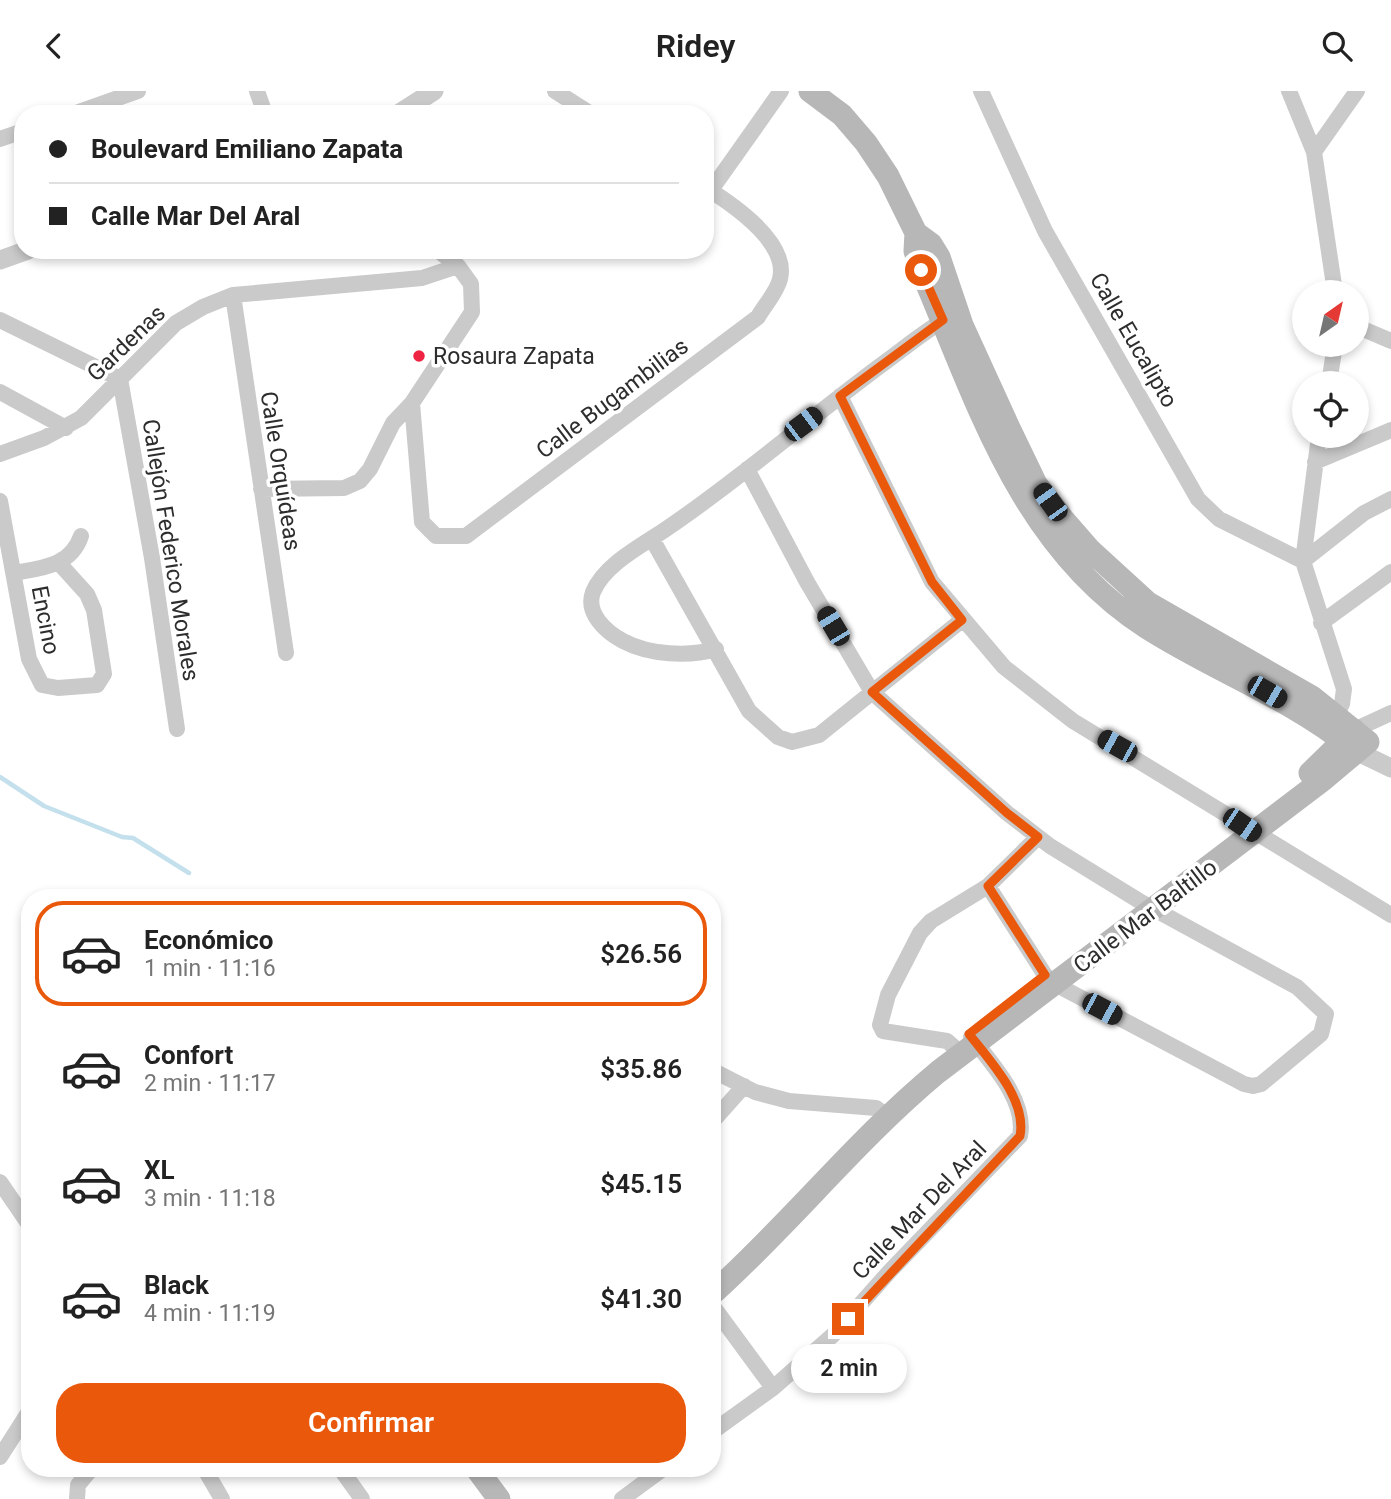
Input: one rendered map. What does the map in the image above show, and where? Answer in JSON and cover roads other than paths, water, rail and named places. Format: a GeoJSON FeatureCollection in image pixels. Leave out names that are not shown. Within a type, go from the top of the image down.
{"type":"FeatureCollection","features":[{"type":"Feature","properties":{"kind":"main road"},"geometry":{"type":"LineString","coordinates":[[810,91],[842,115],[866,143],[888,176],[916,233],[931,244],[939,257],[950,316],[1037,484],[1090,550],[1149,603],[1279,677],[1348,735]]}},
{"type":"Feature","properties":{"kind":"main road","name":"Calle Mar Baltillo"},"geometry":{"type":"LineString","coordinates":[[721,1268],[881,1112],[965,1044],[1248,829],[1348,735]]}},
{"type":"Feature","properties":{"kind":"main road","name":"Calle Mar Baltillo"},"geometry":{"type":"LineString","coordinates":[[721,1286],[746,1263],[881,1112]]}},
{"type":"Feature","properties":{"kind":"main road"},"geometry":{"type":"LineString","coordinates":[[485,1477],[499,1499]]}},
{"type":"Feature","properties":{"kind":"street"},"geometry":{"type":"LineString","coordinates":[[98,105],[138,91]]}},
{"type":"Feature","properties":{"kind":"street"},"geometry":{"type":"LineString","coordinates":[[412,105],[434,91]]}},
{"type":"Feature","properties":{"kind":"street"},"geometry":{"type":"LineString","coordinates":[[555,91],[577,105]]}},
{"type":"Feature","properties":{"kind":"street"},"geometry":{"type":"LineString","coordinates":[[714,181],[781,91]]}},
{"type":"Feature","properties":{"kind":"street","name":"Calle Eucalipto"},"geometry":{"type":"LineString","coordinates":[[981,91],[1045,231],[1198,499],[1219,519],[1303,561]]}},
{"type":"Feature","properties":{"kind":"street"},"geometry":{"type":"LineString","coordinates":[[1289,91],[1314,152],[1333,280]]}},
{"type":"Feature","properties":{"kind":"street"},"geometry":{"type":"LineString","coordinates":[[1314,152],[1357,91]]}},
{"type":"Feature","properties":{"kind":"street","name":"Calle Bugambilias"},"geometry":{"type":"LineString","coordinates":[[412,403],[422,523],[436,536],[466,535],[758,317],[780,279],[779,258],[752,220],[714,193]]}},
{"type":"Feature","properties":{"kind":"street"},"geometry":{"type":"LineString","coordinates":[[261,489],[344,488],[360,481],[370,469],[393,423],[412,403],[472,312],[471,284],[458,266],[449,259]]}},
{"type":"Feature","properties":{"kind":"street","name":"Gardenas"},"geometry":{"type":"LineString","coordinates":[[0,454],[66,428],[81,418],[176,323],[202,307],[233,295],[422,278],[458,266]]}},
{"type":"Feature","properties":{"kind":"street","name":"Calle Orquídeas"},"geometry":{"type":"LineString","coordinates":[[233,295],[286,653]]}},
{"type":"Feature","properties":{"kind":"street"},"geometry":{"type":"LineString","coordinates":[[716,649],[699,654],[660,652],[629,644],[610,634],[598,620],[593,608],[592,594],[598,583],[615,565],[950,316]]}},
{"type":"Feature","properties":{"kind":"street"},"geometry":{"type":"LineString","coordinates":[[0,320],[120,379]]}},
{"type":"Feature","properties":{"kind":"street"},"geometry":{"type":"LineString","coordinates":[[1369,332],[1391,341]]}},
{"type":"Feature","properties":{"kind":"street","name":"Callejón Federico Morales"},"geometry":{"type":"LineString","coordinates":[[120,379],[152,558],[177,729]]}},
{"type":"Feature","properties":{"kind":"street"},"geometry":{"type":"LineString","coordinates":[[0,392],[66,428]]}},
{"type":"Feature","properties":{"kind":"street"},"geometry":{"type":"LineString","coordinates":[[840,396],[932,582],[1004,667],[1040,698],[1391,915]]}},
{"type":"Feature","properties":{"kind":"street"},"geometry":{"type":"LineString","coordinates":[[1315,462],[1391,430]]}},
{"type":"Feature","properties":{"kind":"street"},"geometry":{"type":"LineString","coordinates":[[1318,448],[1303,561],[1344,689],[1348,735],[1386,765]]}},
{"type":"Feature","properties":{"kind":"street"},"geometry":{"type":"LineString","coordinates":[[747,469],[807,582],[872,692],[979,789],[1038,837],[1149,905],[1297,987],[1326,1014],[1321,1034],[1261,1084],[1252,1086],[1050,980],[988,886]]}},
{"type":"Feature","properties":{"kind":"street"},"geometry":{"type":"LineString","coordinates":[[1303,561],[1364,513],[1391,499]]}},
{"type":"Feature","properties":{"kind":"street","name":"Encino"},"geometry":{"type":"LineString","coordinates":[[0,501],[29,659],[37,679],[50,688],[93,686],[101,682],[104,674],[94,610],[87,594],[58,562]]}},
{"type":"Feature","properties":{"kind":"street"},"geometry":{"type":"LineString","coordinates":[[14,573],[58,562],[71,555],[81,536]]}},
{"type":"Feature","properties":{"kind":"street"},"geometry":{"type":"LineString","coordinates":[[652,539],[749,711],[778,737],[792,742],[819,735],[962,620]]}},
{"type":"Feature","properties":{"kind":"street"},"geometry":{"type":"LineString","coordinates":[[1321,624],[1391,572]]}},
{"type":"Feature","properties":{"kind":"street"},"geometry":{"type":"LineString","coordinates":[[1348,735],[1388,716]]}},
{"type":"Feature","properties":{"kind":"street"},"geometry":{"type":"LineString","coordinates":[[965,1044],[936,1038],[889,1034],[880,1025],[888,995],[920,933],[931,921],[988,886],[1038,837]]}},
{"type":"Feature","properties":{"kind":"street","name":"Calle Mar Del Aral"},"geometry":{"type":"LineString","coordinates":[[721,1426],[773,1388],[834,1335],[890,1271],[1020,1136],[1023,1123],[1019,1106],[965,1044]]}},
{"type":"Feature","properties":{"kind":"street"},"geometry":{"type":"LineString","coordinates":[[721,1074],[744,1086],[789,1101],[881,1112]]}},
{"type":"Feature","properties":{"kind":"street"},"geometry":{"type":"LineString","coordinates":[[721,1112],[744,1086]]}},
{"type":"Feature","properties":{"kind":"street"},"geometry":{"type":"LineString","coordinates":[[0,1182],[21,1213]]}},
{"type":"Feature","properties":{"kind":"street"},"geometry":{"type":"LineString","coordinates":[[721,1317],[773,1388]]}},
{"type":"Feature","properties":{"kind":"street"},"geometry":{"type":"LineString","coordinates":[[0,1457],[21,1424]]}},
{"type":"Feature","properties":{"kind":"street"},"geometry":{"type":"LineString","coordinates":[[77,1499],[79,1485],[85,1477]]}},
{"type":"Feature","properties":{"kind":"street"},"geometry":{"type":"LineString","coordinates":[[209,1477],[222,1499]]}},
{"type":"Feature","properties":{"kind":"street"},"geometry":{"type":"LineString","coordinates":[[346,1477],[362,1499]]}},
{"type":"Feature","properties":{"kind":"street"},"geometry":{"type":"LineString","coordinates":[[622,1499],[652,1477]]}},
{"type":"Feature","properties":{"kind":"waterway"},"geometry":{"type":"LineString","coordinates":[[0,777],[44,806],[122,837],[133,838],[189,873]]}},
{"type":"Feature","properties":{"kind":"place","name":"Rosaura Zapata"},"geometry":{"type":"Point","coordinates":[419,356]}}]}
